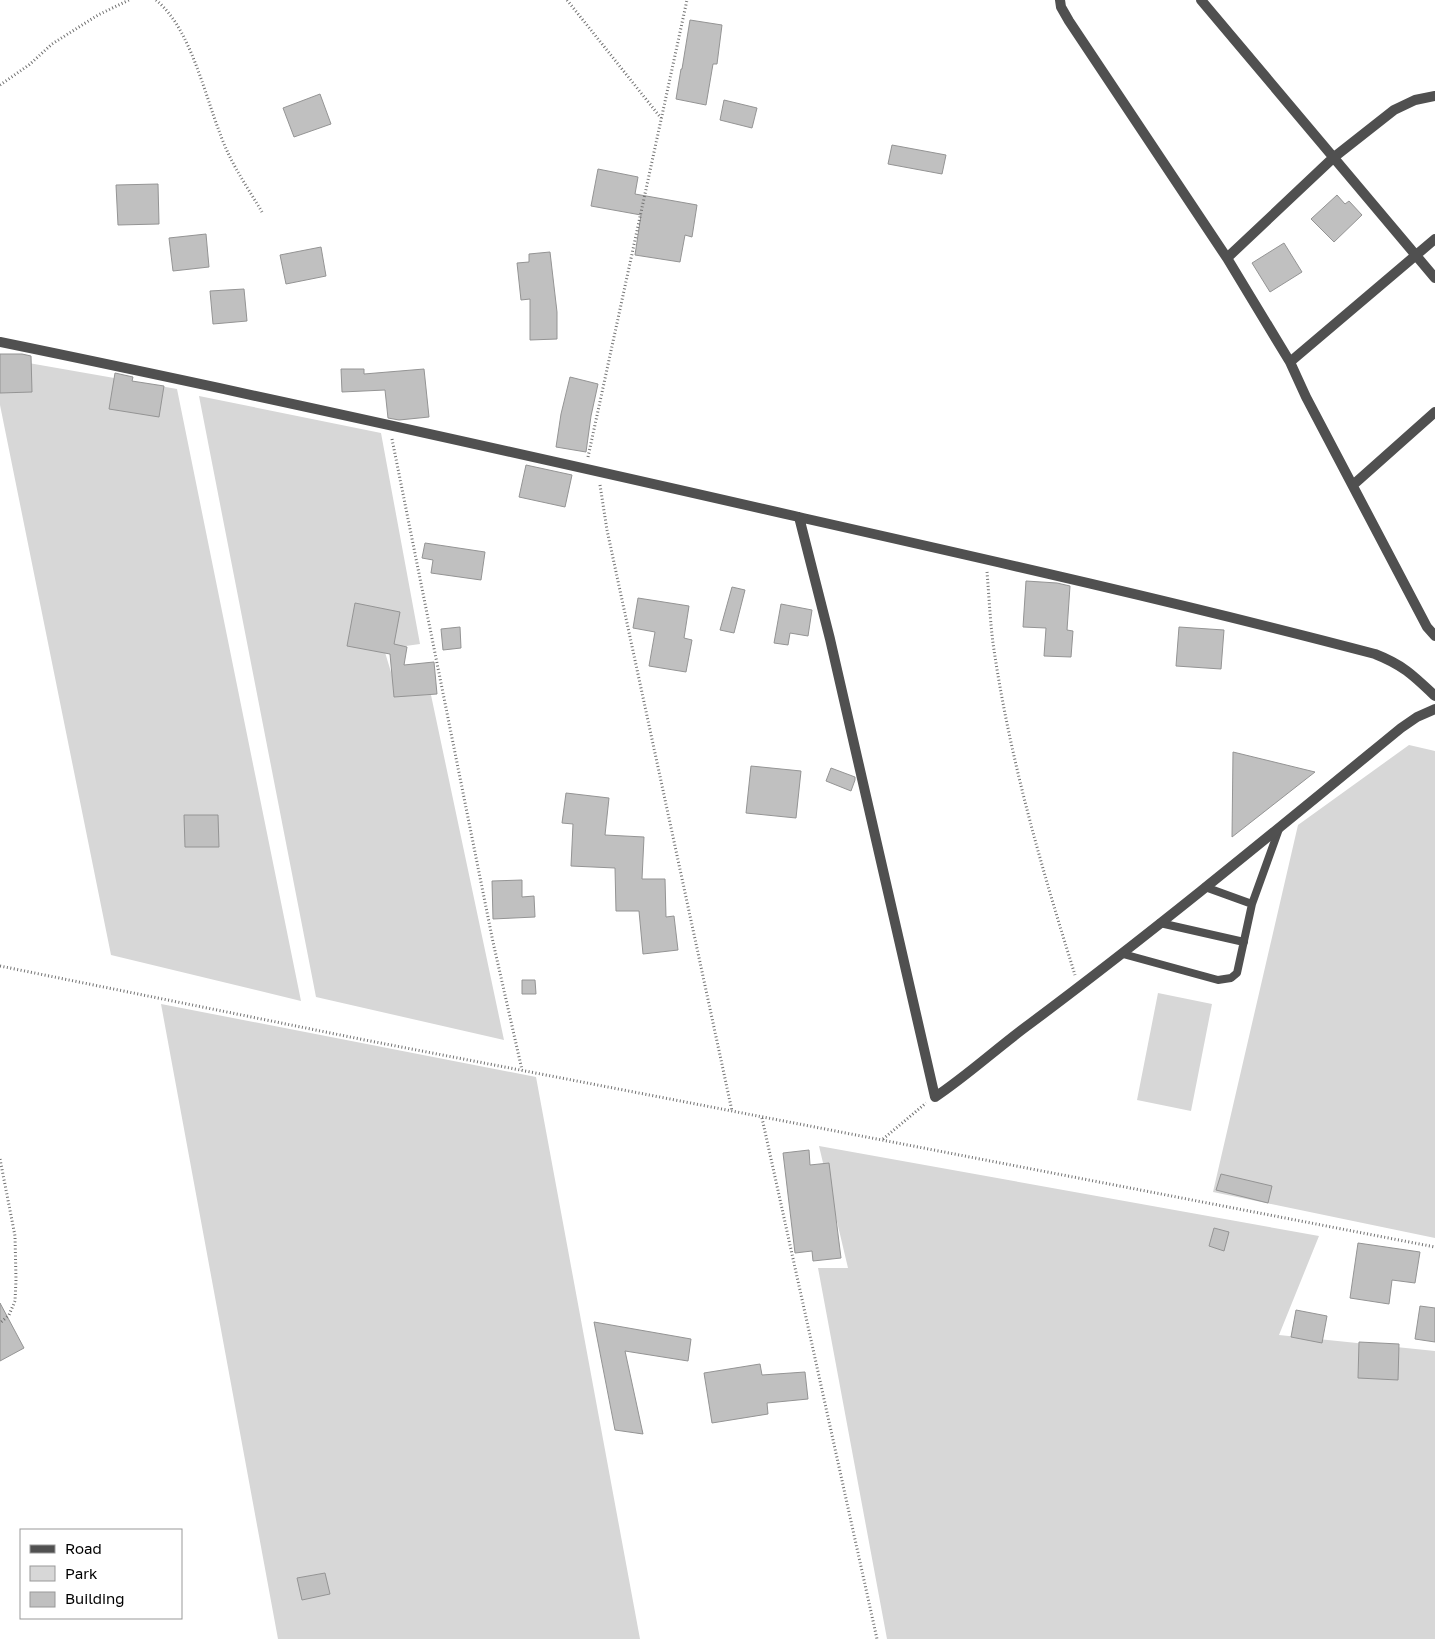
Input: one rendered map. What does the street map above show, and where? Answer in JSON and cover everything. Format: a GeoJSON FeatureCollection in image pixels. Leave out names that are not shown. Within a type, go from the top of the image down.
{"type":"FeatureCollection","features":[{"type":"Feature","properties":{"kind":"street"},"geometry":{"type":"LineString","coordinates":[[1060,0],[1061,7],[1069,21],[1227,258],[1290,362],[1306,397],[1427,627],[1435,636]]}},
{"type":"Feature","properties":{"kind":"street"},"geometry":{"type":"LineString","coordinates":[[1201,0],[1435,278]]}},
{"type":"Feature","properties":{"kind":"street"},"geometry":{"type":"LineString","coordinates":[[1227,258],[1333,158],[1394,110],[1415,100],[1435,96]]}},
{"type":"Feature","properties":{"kind":"street"},"geometry":{"type":"LineString","coordinates":[[1290,362],[1435,239]]}},
{"type":"Feature","properties":{"kind":"street"},"geometry":{"type":"LineString","coordinates":[[0,342],[598,470],[1237,617],[1375,654],[1394,661],[1410,672],[1435,696]]}},
{"type":"Feature","properties":{"kind":"street"},"geometry":{"type":"LineString","coordinates":[[1353,485],[1435,412]]}},
{"type":"Feature","properties":{"kind":"street"},"geometry":{"type":"LineString","coordinates":[[799,517],[832,648],[935,1097],[1123,954],[1401,728],[1417,717],[1435,709]]}},
{"type":"Feature","properties":{"kind":"lane"},"geometry":{"type":"LineString","coordinates":[[1123,954],[1218,980],[1231,978],[1237,973],[1252,904],[1278,829]]}},
{"type":"Feature","properties":{"kind":"lane"},"geometry":{"type":"LineString","coordinates":[[1204,887],[1252,904]]}},
{"type":"Feature","properties":{"kind":"lane"},"geometry":{"type":"LineString","coordinates":[[1160,923],[1244,942]]}},
{"type":"Feature","properties":{"kind":"path"},"geometry":{"type":"LineString","coordinates":[[0,85],[29,65],[52,44],[98,15],[129,0]]}},
{"type":"Feature","properties":{"kind":"path"},"geometry":{"type":"LineString","coordinates":[[156,0],[165,8],[185,39],[229,155],[262,212]]}},
{"type":"Feature","properties":{"kind":"path"},"geometry":{"type":"LineString","coordinates":[[567,0],[661,118]]}},
{"type":"Feature","properties":{"kind":"path"},"geometry":{"type":"LineString","coordinates":[[586,468],[687,0]]}},
{"type":"Feature","properties":{"kind":"path"},"geometry":{"type":"LineString","coordinates":[[389,424],[493,942],[522,1070]]}},
{"type":"Feature","properties":{"kind":"path"},"geometry":{"type":"LineString","coordinates":[[598,470],[609,539],[732,1111]]}},
{"type":"Feature","properties":{"kind":"path"},"geometry":{"type":"LineString","coordinates":[[986,559],[993,643],[1013,753],[1046,883],[1078,987]]}},
{"type":"Feature","properties":{"kind":"path"},"geometry":{"type":"LineString","coordinates":[[0,966],[762,1118],[883,1139],[1435,1247]]}},
{"type":"Feature","properties":{"kind":"path"},"geometry":{"type":"LineString","coordinates":[[883,1139],[918,1108],[935,1097]]}},
{"type":"Feature","properties":{"kind":"path"},"geometry":{"type":"LineString","coordinates":[[762,1118],[877,1639]]}},
{"type":"Feature","properties":{"kind":"path"},"geometry":{"type":"LineString","coordinates":[[0,1159],[15,1236],[16,1280],[15,1301],[9,1316],[0,1323]]}},
{"type":"Feature","properties":{"kind":"green space"},"geometry":{"type":"Polygon","coordinates":[[[0,358],[177,389],[301,1001],[111,955],[0,405],[0,358]]]}},
{"type":"Feature","properties":{"kind":"green space"},"geometry":{"type":"Polygon","coordinates":[[[199,396],[381,433],[420,644],[384,649],[397,692],[431,695],[504,1040],[316,997],[199,396]]]}},
{"type":"Feature","properties":{"kind":"green space"},"geometry":{"type":"Polygon","coordinates":[[[1409,745],[1435,751],[1435,1238],[1213,1192],[1298,825],[1409,745]]]}},
{"type":"Feature","properties":{"kind":"green space"},"geometry":{"type":"Polygon","coordinates":[[[1158,993],[1212,1004],[1191,1111],[1137,1100],[1158,993]]]}},
{"type":"Feature","properties":{"kind":"green space"},"geometry":{"type":"Polygon","coordinates":[[[161,1004],[536,1077],[640,1639],[278,1639],[161,1004]]]}},
{"type":"Feature","properties":{"kind":"green space"},"geometry":{"type":"Polygon","coordinates":[[[819,1146],[1319,1236],[1279,1335],[1435,1351],[1435,1639],[887,1639],[818,1268],[848,1268],[819,1146]]]}},
{"type":"Feature","properties":{"kind":"building"},"geometry":{"type":"Polygon","coordinates":[[[690,20],[722,25],[717,64],[713,64],[706,105],[676,99],[690,20]]]}},
{"type":"Feature","properties":{"kind":"building"},"geometry":{"type":"Polygon","coordinates":[[[320,94],[331,124],[294,137],[283,108],[320,94]]]}},
{"type":"Feature","properties":{"kind":"building"},"geometry":{"type":"Polygon","coordinates":[[[724,100],[757,108],[752,128],[720,120],[724,100]]]}},
{"type":"Feature","properties":{"kind":"building"},"geometry":{"type":"Polygon","coordinates":[[[892,145],[946,155],[942,174],[888,164],[892,145]]]}},
{"type":"Feature","properties":{"kind":"building"},"geometry":{"type":"Polygon","coordinates":[[[598,169],[638,177],[635,194],[697,205],[692,237],[685,235],[680,262],[635,255],[641,215],[591,206],[598,169]]]}},
{"type":"Feature","properties":{"kind":"building"},"geometry":{"type":"Polygon","coordinates":[[[158,184],[159,224],[118,225],[116,185],[158,184]]]}},
{"type":"Feature","properties":{"kind":"building"},"geometry":{"type":"Polygon","coordinates":[[[1337,195],[1345,204],[1349,201],[1362,215],[1334,242],[1311,219],[1337,195]]]}},
{"type":"Feature","properties":{"kind":"building"},"geometry":{"type":"Polygon","coordinates":[[[206,234],[209,267],[173,271],[169,238],[206,234]]]}},
{"type":"Feature","properties":{"kind":"building"},"geometry":{"type":"Polygon","coordinates":[[[1284,243],[1302,272],[1270,292],[1252,263],[1284,243]]]}},
{"type":"Feature","properties":{"kind":"building"},"geometry":{"type":"Polygon","coordinates":[[[321,247],[326,276],[286,284],[280,255],[321,247]]]}},
{"type":"Feature","properties":{"kind":"building"},"geometry":{"type":"Polygon","coordinates":[[[550,252],[557,312],[557,339],[530,340],[530,299],[521,300],[517,263],[529,262],[529,254],[550,252]]]}},
{"type":"Feature","properties":{"kind":"building"},"geometry":{"type":"Polygon","coordinates":[[[244,289],[247,321],[213,324],[210,291],[244,289]]]}},
{"type":"Feature","properties":{"kind":"building"},"geometry":{"type":"Polygon","coordinates":[[[0,354],[31,356],[32,392],[0,393],[0,354]]]}},
{"type":"Feature","properties":{"kind":"building"},"geometry":{"type":"Polygon","coordinates":[[[341,369],[364,369],[364,374],[424,369],[429,417],[399,420],[388,418],[385,390],[342,392],[341,369]]]}},
{"type":"Feature","properties":{"kind":"building"},"geometry":{"type":"Polygon","coordinates":[[[115,373],[133,377],[132,381],[164,386],[159,417],[109,409],[115,373]]]}},
{"type":"Feature","properties":{"kind":"building"},"geometry":{"type":"Polygon","coordinates":[[[570,377],[598,384],[586,452],[556,447],[561,414],[570,377]]]}},
{"type":"Feature","properties":{"kind":"building"},"geometry":{"type":"Polygon","coordinates":[[[526,465],[572,475],[565,507],[519,497],[526,465]]]}},
{"type":"Feature","properties":{"kind":"building"},"geometry":{"type":"Polygon","coordinates":[[[425,543],[485,552],[481,580],[431,573],[433,560],[422,558],[425,543]]]}},
{"type":"Feature","properties":{"kind":"building"},"geometry":{"type":"Polygon","coordinates":[[[1026,581],[1057,583],[1070,586],[1067,630],[1073,631],[1071,657],[1044,656],[1046,628],[1023,627],[1026,581]]]}},
{"type":"Feature","properties":{"kind":"building"},"geometry":{"type":"Polygon","coordinates":[[[732,587],[745,590],[734,633],[720,630],[732,587]]]}},
{"type":"Feature","properties":{"kind":"building"},"geometry":{"type":"Polygon","coordinates":[[[638,598],[689,606],[684,638],[692,640],[686,672],[649,666],[655,632],[633,628],[638,598]]]}},
{"type":"Feature","properties":{"kind":"building"},"geometry":{"type":"Polygon","coordinates":[[[355,603],[400,612],[394,644],[407,647],[404,665],[434,662],[437,694],[394,697],[390,654],[347,646],[355,603]]]}},
{"type":"Feature","properties":{"kind":"building"},"geometry":{"type":"Polygon","coordinates":[[[781,604],[812,610],[808,636],[790,633],[788,645],[774,643],[781,604]]]}},
{"type":"Feature","properties":{"kind":"building"},"geometry":{"type":"Polygon","coordinates":[[[460,627],[461,648],[443,650],[441,629],[460,627]]]}},
{"type":"Feature","properties":{"kind":"building"},"geometry":{"type":"Polygon","coordinates":[[[1179,627],[1224,630],[1221,669],[1176,666],[1179,627]]]}},
{"type":"Feature","properties":{"kind":"building"},"geometry":{"type":"Polygon","coordinates":[[[1233,752],[1315,772],[1232,837],[1233,752]]]}},
{"type":"Feature","properties":{"kind":"building"},"geometry":{"type":"Polygon","coordinates":[[[751,766],[801,771],[796,818],[746,813],[751,766]]]}},
{"type":"Feature","properties":{"kind":"building"},"geometry":{"type":"Polygon","coordinates":[[[831,768],[855,777],[851,791],[826,781],[831,768]]]}},
{"type":"Feature","properties":{"kind":"building"},"geometry":{"type":"Polygon","coordinates":[[[566,793],[609,798],[605,835],[644,837],[642,879],[665,879],[666,917],[674,916],[678,950],[643,954],[639,911],[616,911],[615,868],[571,866],[573,824],[562,823],[566,793]]]}},
{"type":"Feature","properties":{"kind":"building"},"geometry":{"type":"Polygon","coordinates":[[[184,815],[218,815],[219,847],[185,847],[184,815]]]}},
{"type":"Feature","properties":{"kind":"building"},"geometry":{"type":"Polygon","coordinates":[[[522,880],[522,897],[534,896],[535,917],[493,919],[492,881],[522,880]]]}},
{"type":"Feature","properties":{"kind":"building"},"geometry":{"type":"Polygon","coordinates":[[[522,980],[535,980],[536,994],[522,994],[522,980]]]}},
{"type":"Feature","properties":{"kind":"building"},"geometry":{"type":"Polygon","coordinates":[[[809,1150],[810,1165],[829,1163],[841,1258],[813,1261],[812,1251],[795,1253],[783,1153],[809,1150]]]}},
{"type":"Feature","properties":{"kind":"building"},"geometry":{"type":"Polygon","coordinates":[[[1221,1174],[1272,1186],[1268,1203],[1216,1190],[1221,1174]]]}},
{"type":"Feature","properties":{"kind":"building"},"geometry":{"type":"Polygon","coordinates":[[[1214,1228],[1229,1232],[1224,1251],[1209,1246],[1214,1228]]]}},
{"type":"Feature","properties":{"kind":"building"},"geometry":{"type":"Polygon","coordinates":[[[1358,1243],[1420,1252],[1415,1283],[1392,1280],[1389,1304],[1350,1298],[1358,1243]]]}},
{"type":"Feature","properties":{"kind":"building"},"geometry":{"type":"Polygon","coordinates":[[[0,1303],[24,1348],[0,1361],[0,1303]]]}},
{"type":"Feature","properties":{"kind":"building"},"geometry":{"type":"Polygon","coordinates":[[[1420,1306],[1435,1308],[1435,1342],[1415,1339],[1420,1306]]]}},
{"type":"Feature","properties":{"kind":"building"},"geometry":{"type":"Polygon","coordinates":[[[1296,1310],[1327,1316],[1322,1343],[1291,1337],[1296,1310]]]}},
{"type":"Feature","properties":{"kind":"building"},"geometry":{"type":"Polygon","coordinates":[[[594,1322],[691,1339],[688,1361],[625,1351],[643,1434],[615,1430],[594,1322]]]}},
{"type":"Feature","properties":{"kind":"building"},"geometry":{"type":"Polygon","coordinates":[[[1359,1342],[1399,1344],[1398,1380],[1358,1378],[1359,1342]]]}},
{"type":"Feature","properties":{"kind":"building"},"geometry":{"type":"Polygon","coordinates":[[[760,1364],[762,1375],[805,1372],[808,1399],[767,1403],[768,1414],[712,1423],[704,1373],[760,1364]]]}},
{"type":"Feature","properties":{"kind":"building"},"geometry":{"type":"Polygon","coordinates":[[[325,1573],[330,1594],[302,1600],[297,1578],[325,1573]]]}}]}
